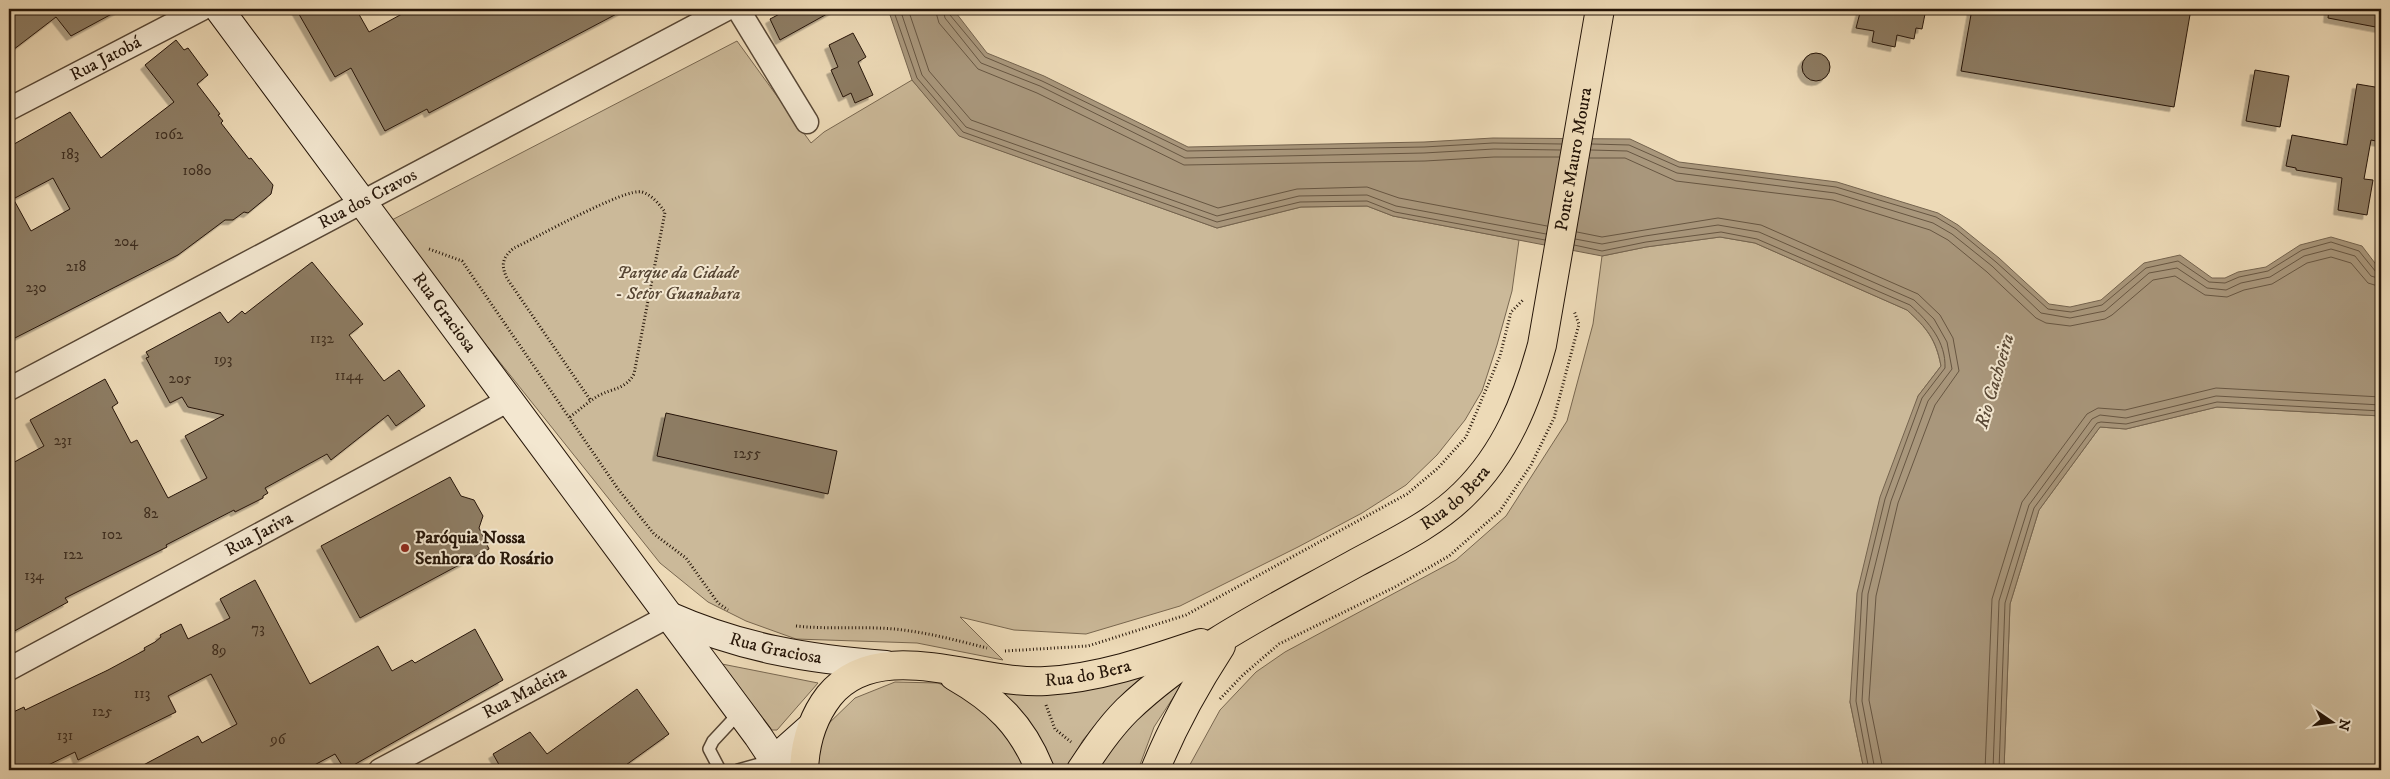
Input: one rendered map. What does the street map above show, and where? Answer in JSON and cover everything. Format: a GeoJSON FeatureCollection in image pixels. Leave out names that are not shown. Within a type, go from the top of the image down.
{"type":"FeatureCollection","features":[{"type":"Feature","properties":{"kind":"main road","name":"Rua Graciosa"},"geometry":{"type":"LineString","coordinates":[[219,9],[670,616],[776,765]]}},
{"type":"Feature","properties":{"kind":"main road","name":"Ponte Mauro Moura"},"geometry":{"type":"LineString","coordinates":[[1557,265],[1600,9]]}},
{"type":"Feature","properties":{"kind":"main road","name":"Rua do Bera"},"geometry":{"type":"LineString","coordinates":[[1086,764],[1127,711],[1154,687],[1230,632],[1419,529],[1464,494],[1495,458],[1517,418],[1531,385],[1542,345],[1557,265]]}},
{"type":"Feature","properties":{"kind":"main road","name":"Rua Graciosa"},"geometry":{"type":"LineString","coordinates":[[670,616],[699,629],[760,648],[834,661],[886,665]]}},
{"type":"Feature","properties":{"kind":"main road","name":"Rua do Bera"},"geometry":{"type":"LineString","coordinates":[[804,770],[810,728],[822,706],[836,688],[855,674],[886,665],[910,665],[1018,681],[1046,681],[1117,669],[1230,632]]}},
{"type":"Feature","properties":{"kind":"main road"},"geometry":{"type":"LineString","coordinates":[[1155,770],[1166,742],[1193,689],[1230,632]]}},
{"type":"Feature","properties":{"kind":"main road"},"geometry":{"type":"LineString","coordinates":[[942,669],[993,701],[1010,719],[1023,737],[1040,770]]}},
{"type":"Feature","properties":{"kind":"main road"},"geometry":{"type":"LineString","coordinates":[[776,765],[810,728]]}},
{"type":"Feature","properties":{"kind":"street","name":"Rua Jatobá"},"geometry":{"type":"LineString","coordinates":[[9,109],[202,9]]}},
{"type":"Feature","properties":{"kind":"street","name":"Rua dos Cravos"},"geometry":{"type":"LineString","coordinates":[[9,389],[727,9]]}},
{"type":"Feature","properties":{"kind":"street"},"geometry":{"type":"LineString","coordinates":[[738,9],[807,122]]}},
{"type":"Feature","properties":{"kind":"street","name":"Rua Jariva"},"geometry":{"type":"LineString","coordinates":[[9,669],[509,400]]}},
{"type":"Feature","properties":{"kind":"street","name":"Rua Madeira"},"geometry":{"type":"LineString","coordinates":[[380,770],[670,616]]}},
{"type":"Feature","properties":{"kind":"lane"},"geometry":{"type":"LineString","coordinates":[[720,770],[709,748],[713,741],[740,712]]}},
{"type":"Feature","properties":{"kind":"lane"},"geometry":{"type":"LineString","coordinates":[[738,770],[776,765]]}},
{"type":"Feature","properties":{"kind":"path"},"geometry":{"type":"LineString","coordinates":[[570,417],[599,395],[626,385],[634,374],[665,212],[654,199],[641,191],[628,193],[594,208],[514,248],[506,254],[502,263],[503,271],[508,280],[591,401]]}},
{"type":"Feature","properties":{"kind":"path"},"geometry":{"type":"LineString","coordinates":[[424,243],[429,249],[462,261],[618,489],[654,534],[686,558],[718,603],[732,612]]}},
{"type":"Feature","properties":{"kind":"path"},"geometry":{"type":"LineString","coordinates":[[1000,651],[1046,650],[1088,646],[1186,615],[1407,494],[1438,468],[1466,437],[1500,356],[1511,312],[1530,292]]}},
{"type":"Feature","properties":{"kind":"path"},"geometry":{"type":"LineString","coordinates":[[792,626],[828,629],[877,628],[924,633],[990,649]]}},
{"type":"Feature","properties":{"kind":"path"},"geometry":{"type":"LineString","coordinates":[[1046,650],[1046,707],[1055,729],[1086,764]]}},
{"type":"Feature","properties":{"kind":"green space","name":"Parque da Cidade - Setor Guanabara"},"geometry":{"type":"Polygon","coordinates":[[[737,41],[811,143],[824,132],[912,80],[960,136],[1217,228],[1301,207],[1367,206],[1393,216],[1519,240],[1512,291],[1482,391],[1465,420],[1437,455],[1406,485],[1362,513],[1180,606],[1086,634],[1014,630],[960,617],[1003,660],[917,643],[796,639],[746,621],[708,602],[660,563],[388,222],[737,41]]]}},
{"type":"Feature","properties":{"kind":"green space"},"geometry":{"type":"Polygon","coordinates":[[[1720,237],[1755,243],[1907,310],[1930,335],[1939,357],[1941,366],[1918,396],[1850,702],[1864,770],[1187,770],[1220,710],[1256,672],[1285,652],[1456,560],[1506,516],[1567,421],[1593,324],[1602,256],[1646,247],[1720,237]]]}},
{"type":"Feature","properties":{"kind":"green space"},"geometry":{"type":"Polygon","coordinates":[[[2217,407],[2381,416],[2381,770],[2004,770],[2010,604],[2039,510],[2100,427],[2126,429],[2217,407]]]}},
{"type":"Feature","properties":{"kind":"green space"},"geometry":{"type":"Polygon","coordinates":[[[722,664],[818,683],[777,730],[772,730],[722,664]]]}},
{"type":"Feature","properties":{"kind":"green space"},"geometry":{"type":"Polygon","coordinates":[[[1163,668],[1113,704],[1083,740],[1065,770],[1050,770],[1025,720],[1005,694],[1038,693],[1163,668]]]}},
{"type":"Feature","properties":{"kind":"green space"},"geometry":{"type":"Polygon","coordinates":[[[1184,681],[1154,727],[1138,770],[1096,770],[1146,709],[1184,681]]]}},
{"type":"Feature","properties":{"kind":"green space"},"geometry":{"type":"Polygon","coordinates":[[[895,682],[938,683],[976,700],[1020,746],[1029,770],[815,770],[815,762],[825,727],[855,698],[895,682]]]}},
{"type":"Feature","properties":{"kind":"water","name":"Rio Cachoeira"},"geometry":{"type":"Polygon","coordinates":[[[888,9],[953,9],[987,53],[1044,76],[1188,147],[1424,142],[1493,138],[1630,139],[1679,162],[1837,182],[1938,213],[1958,225],[1999,258],[2049,304],[2070,307],[2101,300],[2144,263],[2180,255],[2212,278],[2225,278],[2238,272],[2266,267],[2300,245],[2331,237],[2362,246],[2381,271],[2381,416],[2217,407],[2126,429],[2100,427],[2039,510],[2010,604],[2004,770],[1864,770],[1850,702],[1857,593],[1880,497],[1918,396],[1941,366],[1930,335],[1907,310],[1755,243],[1720,237],[1646,247],[1602,256],[1393,216],[1367,206],[1301,207],[1217,228],[959,136],[912,80],[888,9]]]}},
{"type":"Feature","properties":{"kind":"building"},"geometry":{"type":"Polygon","coordinates":[[[9,9],[121,9],[71,36],[56,17],[9,53],[9,9]]]}},
{"type":"Feature","properties":{"kind":"building"},"geometry":{"type":"Polygon","coordinates":[[[296,9],[356,9],[369,32],[411,9],[626,9],[429,113],[427,109],[385,131],[351,68],[335,77],[296,9]]]}},
{"type":"Feature","properties":{"kind":"building"},"geometry":{"type":"Polygon","coordinates":[[[789,9],[836,9],[780,40],[770,19],[789,9]]]}},
{"type":"Feature","properties":{"kind":"building"},"geometry":{"type":"Polygon","coordinates":[[[1861,9],[1926,9],[1922,29],[1916,28],[1914,39],[1897,35],[1895,47],[1872,42],[1874,31],[1856,28],[1861,9]]]}},
{"type":"Feature","properties":{"kind":"building"},"geometry":{"type":"Polygon","coordinates":[[[1972,9],[2191,9],[2174,107],[1961,71],[1972,9]]]}},
{"type":"Feature","properties":{"kind":"building"},"geometry":{"type":"Polygon","coordinates":[[[2329,9],[2381,9],[2381,28],[2328,18],[2329,9]]]}},
{"type":"Feature","properties":{"kind":"building"},"geometry":{"type":"Polygon","coordinates":[[[853,33],[866,57],[858,62],[873,95],[855,103],[851,93],[843,97],[831,70],[838,67],[829,45],[853,33]]]}},
{"type":"Feature","properties":{"kind":"building"},"geometry":{"type":"Polygon","coordinates":[[[176,40],[184,50],[188,48],[208,75],[197,84],[220,114],[218,115],[223,121],[221,123],[249,159],[251,158],[273,185],[271,194],[248,213],[244,212],[233,220],[225,220],[178,255],[9,341],[9,191],[31,231],[70,209],[53,178],[15,198],[9,186],[9,147],[70,112],[101,158],[174,102],[145,65],[176,40]]]}},
{"type":"Feature","properties":{"kind":"building"},"geometry":{"type":"Polygon","coordinates":[[[1816,53],[1826,57],[1830,67],[1826,77],[1816,81],[1806,77],[1802,67],[1806,57],[1816,53]]]}},
{"type":"Feature","properties":{"kind":"building"},"geometry":{"type":"Polygon","coordinates":[[[2255,70],[2289,76],[2280,127],[2246,121],[2255,70]]]}},
{"type":"Feature","properties":{"kind":"building"},"geometry":{"type":"Polygon","coordinates":[[[2357,84],[2381,88],[2381,142],[2371,140],[2364,179],[2373,180],[2367,215],[2338,210],[2342,178],[2296,170],[2296,168],[2286,166],[2292,135],[2347,145],[2357,84]]]}},
{"type":"Feature","properties":{"kind":"building"},"geometry":{"type":"Polygon","coordinates":[[[312,262],[363,324],[349,335],[384,381],[399,370],[425,406],[396,426],[388,415],[331,460],[327,454],[265,488],[268,493],[263,498],[235,512],[234,510],[166,545],[167,547],[65,598],[68,602],[9,634],[9,465],[44,446],[30,420],[105,379],[118,403],[112,407],[131,443],[137,440],[168,498],[207,478],[185,436],[224,415],[188,407],[182,397],[170,403],[146,358],[149,357],[146,352],[220,312],[228,323],[242,311],[245,314],[312,262]]]}},
{"type":"Feature","properties":{"kind":"building"},"geometry":{"type":"Polygon","coordinates":[[[666,413],[837,451],[828,494],[657,456],[666,413]]]}},
{"type":"Feature","properties":{"kind":"building","name":"Paróquia Nossa Senhora do Rosário"},"geometry":{"type":"Polygon","coordinates":[[[450,477],[461,496],[474,500],[483,516],[479,528],[489,549],[360,618],[321,546],[450,477]]]}},
{"type":"Feature","properties":{"kind":"building"},"geometry":{"type":"Polygon","coordinates":[[[255,580],[310,684],[378,646],[392,671],[412,660],[415,663],[475,629],[503,680],[345,770],[335,754],[305,770],[134,770],[198,736],[202,743],[237,724],[211,674],[168,696],[176,712],[78,760],[75,752],[38,770],[9,770],[9,714],[24,707],[25,710],[108,670],[145,650],[144,648],[161,637],[160,635],[181,624],[188,639],[230,618],[220,599],[255,580]]]}},
{"type":"Feature","properties":{"kind":"building"},"geometry":{"type":"Polygon","coordinates":[[[637,689],[669,734],[619,770],[502,770],[493,754],[530,732],[547,754],[637,689]]]}},
{"type":"Feature","properties":{"kind":"place","name":"Paróquia Nossa Senhora do Rosário"},"geometry":{"type":"Point","coordinates":[405,548]}}]}
